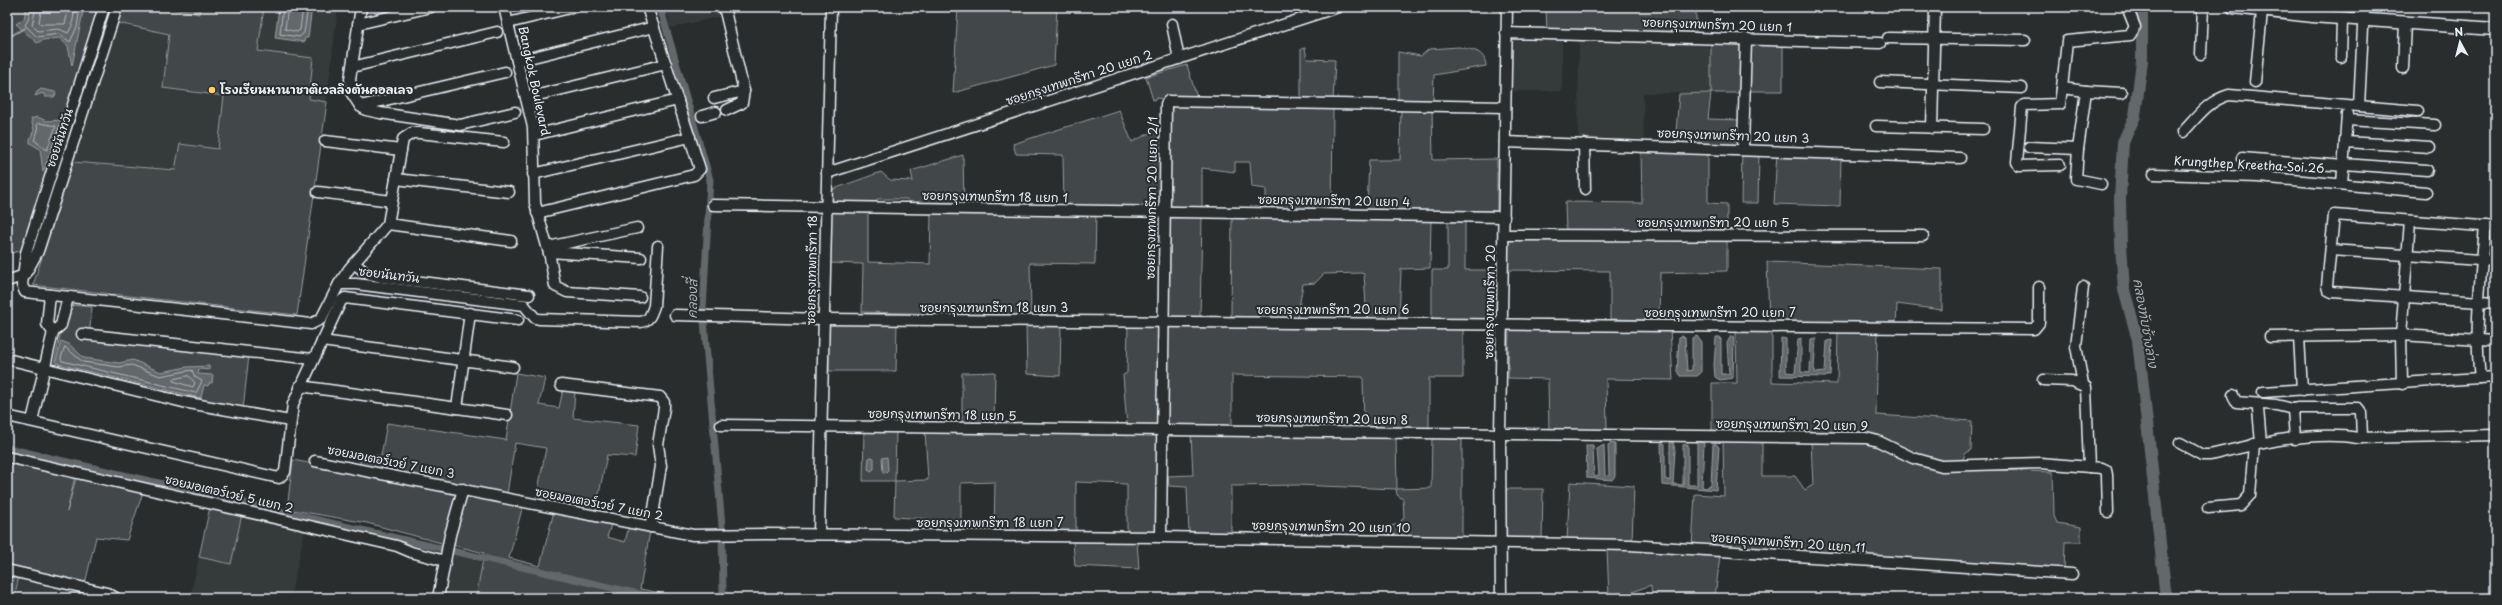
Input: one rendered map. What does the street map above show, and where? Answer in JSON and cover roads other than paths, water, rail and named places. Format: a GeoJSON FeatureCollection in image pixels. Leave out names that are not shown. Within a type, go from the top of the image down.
{"type":"FeatureCollection","features":[{"type":"Feature","properties":{"kind":"main road"},"geometry":{"type":"LineString","coordinates":[[2233,7],[2247,8],[2262,12],[2283,10],[2313,12],[2342,19],[2495,30]]}},
{"type":"Feature","properties":{"kind":"street","name":"ซอยนันทวัน"},"geometry":{"type":"LineString","coordinates":[[25,275],[26,253],[104,7]]}},
{"type":"Feature","properties":{"kind":"street","name":"ซอยนันทวัน"},"geometry":{"type":"LineString","coordinates":[[117,7],[38,251],[25,275],[22,285],[25,292],[311,324],[316,323],[321,319],[339,284],[356,284],[524,305],[535,318],[539,319],[641,322],[647,320],[651,316],[654,306],[658,246]]}},
{"type":"Feature","properties":{"kind":"street"},"geometry":{"type":"LineString","coordinates":[[361,7],[352,67],[351,87],[352,94],[360,106],[366,110],[380,113],[460,125],[515,112]]}},
{"type":"Feature","properties":{"kind":"street"},"geometry":{"type":"LineString","coordinates":[[358,24],[431,7]]}},
{"type":"Feature","properties":{"kind":"street","name":"Bangkok Boulevard"},"geometry":{"type":"LineString","coordinates":[[504,7],[534,135],[533,174],[537,213],[549,250],[552,280],[559,290],[640,297]]}},
{"type":"Feature","properties":{"kind":"street"},"geometry":{"type":"LineString","coordinates":[[508,23],[574,7]]}},
{"type":"Feature","properties":{"kind":"street"},"geometry":{"type":"LineString","coordinates":[[537,213],[694,175],[700,169],[647,7]]}},
{"type":"Feature","properties":{"kind":"street"},"geometry":{"type":"LineString","coordinates":[[724,7],[744,91],[742,103],[727,110]]}},
{"type":"Feature","properties":{"kind":"street","name":"ซอยกรุงเทพกรีฑา 18"},"geometry":{"type":"LineString","coordinates":[[819,534],[831,7]]}},
{"type":"Feature","properties":{"kind":"street","name":"ซอยกรุงเทพกรีฑา 20 แยก 2"},"geometry":{"type":"LineString","coordinates":[[827,173],[1338,7]]}},
{"type":"Feature","properties":{"kind":"street","name":"ซอยกรุงเทพกรีฑา 20"},"geometry":{"type":"LineString","coordinates":[[1501,598],[1500,434],[1504,235],[1506,7]]}},
{"type":"Feature","properties":{"kind":"street"},"geometry":{"type":"LineString","coordinates":[[1932,128],[1935,7]]}},
{"type":"Feature","properties":{"kind":"street"},"geometry":{"type":"LineString","coordinates":[[2060,165],[2017,164],[2022,107],[2024,105],[2060,104],[2068,41],[2130,35],[2135,27],[2128,7]]}},
{"type":"Feature","properties":{"kind":"street"},"geometry":{"type":"LineString","coordinates":[[2201,54],[2203,7]]}},
{"type":"Feature","properties":{"kind":"street"},"geometry":{"type":"LineString","coordinates":[[2359,106],[2364,7]]}},
{"type":"Feature","properties":{"kind":"street"},"geometry":{"type":"LineString","coordinates":[[2255,82],[2262,12]]}},
{"type":"Feature","properties":{"kind":"street"},"geometry":{"type":"LineString","coordinates":[[2341,57],[2342,19]]}},
{"type":"Feature","properties":{"kind":"street"},"geometry":{"type":"LineString","coordinates":[[2403,68],[2405,23]]}},
{"type":"Feature","properties":{"kind":"street"},"geometry":{"type":"LineString","coordinates":[[1172,24],[1179,58]]}},
{"type":"Feature","properties":{"kind":"street"},"geometry":{"type":"LineString","coordinates":[[517,61],[654,27]]}},
{"type":"Feature","properties":{"kind":"street"},"geometry":{"type":"LineString","coordinates":[[352,67],[497,32]]}},
{"type":"Feature","properties":{"kind":"street","name":"ซอยกรุงเทพกรีฑา 20 แยก 1"},"geometry":{"type":"LineString","coordinates":[[1506,33],[1884,40],[1934,38],[2025,40]]}},
{"type":"Feature","properties":{"kind":"street"},"geometry":{"type":"LineString","coordinates":[[1743,149],[1746,38]]}},
{"type":"Feature","properties":{"kind":"street"},"geometry":{"type":"LineString","coordinates":[[526,98],[666,64]]}},
{"type":"Feature","properties":{"kind":"street"},"geometry":{"type":"LineString","coordinates":[[360,106],[506,72]]}},
{"type":"Feature","properties":{"kind":"street"},"geometry":{"type":"LineString","coordinates":[[1880,82],[2022,88]]}},
{"type":"Feature","properties":{"kind":"street"},"geometry":{"type":"LineString","coordinates":[[2062,88],[2122,93]]}},
{"type":"Feature","properties":{"kind":"street"},"geometry":{"type":"LineString","coordinates":[[714,98],[744,91]]}},
{"type":"Feature","properties":{"kind":"street"},"geometry":{"type":"LineString","coordinates":[[2086,91],[2078,149],[2076,179],[2101,184]]}},
{"type":"Feature","properties":{"kind":"street"},"geometry":{"type":"LineString","coordinates":[[2183,132],[2207,105],[2216,99],[2229,95],[2418,111]]}},
{"type":"Feature","properties":{"kind":"street"},"geometry":{"type":"LineString","coordinates":[[534,135],[678,100]]}},
{"type":"Feature","properties":{"kind":"street","name":"ซอยกรุงเทพกรีฑา 20 แยก 2/1"},"geometry":{"type":"LineString","coordinates":[[1161,537],[1164,212],[1166,104],[1168,101],[1505,107]]}},
{"type":"Feature","properties":{"kind":"street"},"geometry":{"type":"LineString","coordinates":[[2342,184],[2348,106]]}},
{"type":"Feature","properties":{"kind":"street"},"geometry":{"type":"LineString","coordinates":[[702,116],[716,112]]}},
{"type":"Feature","properties":{"kind":"street"},"geometry":{"type":"LineString","coordinates":[[2346,120],[2435,125]]}},
{"type":"Feature","properties":{"kind":"street"},"geometry":{"type":"LineString","coordinates":[[1876,126],[1983,129]]}},
{"type":"Feature","properties":{"kind":"street"},"geometry":{"type":"LineString","coordinates":[[339,284],[354,263],[388,224],[403,139],[412,133],[504,142]]}},
{"type":"Feature","properties":{"kind":"street"},"geometry":{"type":"LineString","coordinates":[[533,174],[690,137]]}},
{"type":"Feature","properties":{"kind":"street"},"geometry":{"type":"LineString","coordinates":[[326,141],[401,150]]}},
{"type":"Feature","properties":{"kind":"street","name":"ซอยกรุงเทพกรีฑา 20 แยก 3"},"geometry":{"type":"LineString","coordinates":[[1505,142],[1743,149],[1960,158]]}},
{"type":"Feature","properties":{"kind":"street"},"geometry":{"type":"LineString","coordinates":[[2345,142],[2430,148]]}},
{"type":"Feature","properties":{"kind":"street"},"geometry":{"type":"LineString","coordinates":[[1584,144],[1585,188]]}},
{"type":"Feature","properties":{"kind":"street"},"geometry":{"type":"LineString","coordinates":[[2029,147],[2078,149]]}},
{"type":"Feature","properties":{"kind":"street"},"geometry":{"type":"LineString","coordinates":[[2242,158],[2427,170]]}},
{"type":"Feature","properties":{"kind":"street","name":"Krungthep Kreetha Soi 26"},"geometry":{"type":"LineString","coordinates":[[2154,174],[2258,177],[2426,192]]}},
{"type":"Feature","properties":{"kind":"street"},"geometry":{"type":"LineString","coordinates":[[396,179],[509,192]]}},
{"type":"Feature","properties":{"kind":"street"},"geometry":{"type":"LineString","coordinates":[[318,192],[392,201]]}},
{"type":"Feature","properties":{"kind":"street","name":"ซอยกรุงเทพกรีฑา 18 แยก 1"},"geometry":{"type":"LineString","coordinates":[[713,205],[1164,212]]}},
{"type":"Feature","properties":{"kind":"street"},"geometry":{"type":"LineString","coordinates":[[39,212],[49,216]]}},
{"type":"Feature","properties":{"kind":"street","name":"ซอยกรุงเทพกรีฑา 20 แยก 4"},"geometry":{"type":"LineString","coordinates":[[1164,212],[1504,217]]}},
{"type":"Feature","properties":{"kind":"street"},"geometry":{"type":"LineString","coordinates":[[2480,378],[2477,340],[2479,302],[2483,260],[2490,227],[2334,215],[2328,290],[2332,292],[2404,297],[2479,302],[2495,303]]}},
{"type":"Feature","properties":{"kind":"street"},"geometry":{"type":"LineString","coordinates":[[2402,384],[2401,335],[2406,256],[2410,221]]}},
{"type":"Feature","properties":{"kind":"street"},"geometry":{"type":"LineString","coordinates":[[388,224],[511,241]]}},
{"type":"Feature","properties":{"kind":"street"},"geometry":{"type":"LineString","coordinates":[[549,250],[637,228]]}},
{"type":"Feature","properties":{"kind":"street","name":"ซอยกรุงเทพกรีฑา 20 แยก 5"},"geometry":{"type":"LineString","coordinates":[[1504,235],[1923,236]]}},
{"type":"Feature","properties":{"kind":"street"},"geometry":{"type":"LineString","coordinates":[[549,250],[641,258]]}},
{"type":"Feature","properties":{"kind":"street"},"geometry":{"type":"LineString","coordinates":[[2331,250],[2495,261]]}},
{"type":"Feature","properties":{"kind":"street"},"geometry":{"type":"LineString","coordinates":[[354,263],[366,273],[381,277],[529,295]]}},
{"type":"Feature","properties":{"kind":"street"},"geometry":{"type":"LineString","coordinates":[[7,281],[25,275]]}},
{"type":"Feature","properties":{"kind":"street","name":"ซอยกรุงเทพกรีฑา 20 แยก 7"},"geometry":{"type":"LineString","coordinates":[[1502,324],[2034,329],[2039,323],[2039,287]]}},
{"type":"Feature","properties":{"kind":"street"},"geometry":{"type":"LineString","coordinates":[[2083,287],[2076,346],[2083,384],[2088,393],[2089,467]]}},
{"type":"Feature","properties":{"kind":"street"},"geometry":{"type":"LineString","coordinates":[[50,295],[47,324],[53,332]]}},
{"type":"Feature","properties":{"kind":"street"},"geometry":{"type":"LineString","coordinates":[[32,421],[53,332],[61,325],[68,297]]}},
{"type":"Feature","properties":{"kind":"street"},"geometry":{"type":"LineString","coordinates":[[7,416],[279,478],[285,472],[293,404],[300,386],[341,301],[345,298],[518,320]]}},
{"type":"Feature","properties":{"kind":"street"},"geometry":{"type":"LineString","coordinates":[[457,408],[470,313]]}},
{"type":"Feature","properties":{"kind":"street","name":"ซอยกรุงเทพกรีฑา 18 แยก 3"},"geometry":{"type":"LineString","coordinates":[[675,315],[824,319],[1164,322]]}},
{"type":"Feature","properties":{"kind":"street","name":"ซอยกรุงเทพกรีฑา 20 แยก 6"},"geometry":{"type":"LineString","coordinates":[[1164,322],[1502,324]]}},
{"type":"Feature","properties":{"kind":"street"},"geometry":{"type":"LineString","coordinates":[[82,334],[313,359]]}},
{"type":"Feature","properties":{"kind":"street"},"geometry":{"type":"LineString","coordinates":[[2270,337],[2401,335],[2495,341]]}},
{"type":"Feature","properties":{"kind":"street"},"geometry":{"type":"LineString","coordinates":[[2299,337],[2302,390]]}},
{"type":"Feature","properties":{"kind":"street"},"geometry":{"type":"LineString","coordinates":[[322,341],[513,367]]}},
{"type":"Feature","properties":{"kind":"street"},"geometry":{"type":"LineString","coordinates":[[7,359],[183,402],[290,421]]}},
{"type":"Feature","properties":{"kind":"street"},"geometry":{"type":"LineString","coordinates":[[2264,392],[2495,377]]}},
{"type":"Feature","properties":{"kind":"street"},"geometry":{"type":"LineString","coordinates":[[2043,380],[2072,381],[2083,384]]}},
{"type":"Feature","properties":{"kind":"street"},"geometry":{"type":"LineString","coordinates":[[561,385],[660,397],[663,399],[664,408],[658,445],[662,466],[651,527]]}},
{"type":"Feature","properties":{"kind":"street"},"geometry":{"type":"LineString","coordinates":[[300,386],[507,415]]}},
{"type":"Feature","properties":{"kind":"street"},"geometry":{"type":"LineString","coordinates":[[2233,395],[2236,402],[2276,405],[2293,409],[2358,408],[2361,412],[2362,438]]}},
{"type":"Feature","properties":{"kind":"street"},"geometry":{"type":"LineString","coordinates":[[2208,508],[2241,505],[2250,495],[2258,443],[2258,409]]}},
{"type":"Feature","properties":{"kind":"street"},"geometry":{"type":"LineString","coordinates":[[2293,409],[2295,439]]}},
{"type":"Feature","properties":{"kind":"street","name":"ซอยกรุงเทพกรีฑา 18 แยก 5"},"geometry":{"type":"LineString","coordinates":[[721,425],[1162,430]]}},
{"type":"Feature","properties":{"kind":"street","name":"ซอยกรุงเทพกรีฑา 20 แยก 8"},"geometry":{"type":"LineString","coordinates":[[1162,430],[1500,434]]}},
{"type":"Feature","properties":{"kind":"street","name":"ซอยกรุงเทพกรีฑา 20 แยก 9"},"geometry":{"type":"LineString","coordinates":[[1500,434],[1866,438],[1878,441],[1913,458],[1942,466],[2040,463],[2106,470],[2108,512]]}},
{"type":"Feature","properties":{"kind":"street"},"geometry":{"type":"LineString","coordinates":[[2180,443],[2202,455],[2210,455],[2258,443],[2341,435],[2362,438],[2495,435]]}},
{"type":"Feature","properties":{"kind":"street","name":"ซอยมอเตอร์เวย์ 5 แยก 2"},"geometry":{"type":"LineString","coordinates":[[7,457],[397,546],[411,552],[445,559]]}},
{"type":"Feature","properties":{"kind":"street","name":"ซอยมอเตอร์เวย์ 7 แยก 3"},"geometry":{"type":"LineString","coordinates":[[315,461],[463,489]]}},
{"type":"Feature","properties":{"kind":"street"},"geometry":{"type":"LineString","coordinates":[[438,598],[445,559],[463,489]]}},
{"type":"Feature","properties":{"kind":"street","name":"ซอยมอเตอร์เวย์ 7 แยก 2"},"geometry":{"type":"LineString","coordinates":[[463,489],[693,535],[731,535]]}},
{"type":"Feature","properties":{"kind":"street","name":"ซอยกรุงเทพกรีฑา 18 แยก 7"},"geometry":{"type":"LineString","coordinates":[[731,535],[819,534],[1161,537]]}},
{"type":"Feature","properties":{"kind":"street","name":"ซอยกรุงเทพกรีฑา 20 แยก 10"},"geometry":{"type":"LineString","coordinates":[[1161,537],[1501,543]]}},
{"type":"Feature","properties":{"kind":"street","name":"ซอยกรุงเทพกรีฑา 20 แยก 11"},"geometry":{"type":"LineString","coordinates":[[1501,543],[1630,545],[2072,574]]}},
{"type":"Feature","properties":{"kind":"street"},"geometry":{"type":"LineString","coordinates":[[7,570],[107,593],[116,598]]}},
{"type":"Feature","properties":{"kind":"water"},"geometry":{"type":"Polygon","coordinates":[[[26,7],[84,7],[72,66],[68,46],[59,38],[43,40],[37,43],[16,24],[24,19],[26,7]]]}},
{"type":"Feature","properties":{"kind":"water"},"geometry":{"type":"Polygon","coordinates":[[[167,7],[200,7],[199,14],[167,7]]]}},
{"type":"Feature","properties":{"kind":"water"},"geometry":{"type":"Polygon","coordinates":[[[279,7],[312,7],[308,38],[305,38],[304,42],[275,38],[279,7]]]}},
{"type":"Feature","properties":{"kind":"water"},"geometry":{"type":"Polygon","coordinates":[[[41,89],[55,92],[56,94],[54,97],[45,97],[43,93],[35,96],[41,89]]]}},
{"type":"Feature","properties":{"kind":"water"},"geometry":{"type":"Polygon","coordinates":[[[37,117],[47,121],[62,120],[43,172],[40,149],[30,143],[34,130],[31,119],[37,117]]]}},
{"type":"Feature","properties":{"kind":"water"},"geometry":{"type":"Polygon","coordinates":[[[1682,336],[1685,338],[1687,371],[1692,370],[1692,338],[1697,336],[1701,342],[1701,373],[1697,376],[1680,376],[1677,371],[1679,337],[1682,336]]]}},
{"type":"Feature","properties":{"kind":"water"},"geometry":{"type":"Polygon","coordinates":[[[1731,336],[1734,337],[1733,378],[1720,380],[1715,377],[1714,365],[1716,337],[1720,337],[1721,340],[1721,374],[1729,374],[1727,343],[1731,336]]]}},
{"type":"Feature","properties":{"kind":"water"},"geometry":{"type":"Polygon","coordinates":[[[1781,338],[1786,339],[1786,372],[1795,373],[1798,339],[1801,338],[1801,372],[1810,373],[1811,339],[1816,338],[1814,368],[1816,373],[1825,372],[1827,341],[1832,340],[1830,375],[1825,377],[1780,376],[1781,338]]]}},
{"type":"Feature","properties":{"kind":"water"},"geometry":{"type":"Polygon","coordinates":[[[61,341],[69,344],[84,358],[119,363],[133,360],[161,372],[187,367],[209,366],[209,370],[199,369],[198,374],[213,375],[212,383],[209,383],[208,386],[204,385],[201,398],[58,364],[56,361],[61,341]]]}},
{"type":"Feature","properties":{"kind":"water"},"geometry":{"type":"Polygon","coordinates":[[[1673,442],[1675,450],[1673,484],[1683,485],[1683,445],[1688,444],[1688,485],[1697,485],[1697,442],[1704,443],[1702,487],[1706,488],[1711,484],[1713,444],[1716,444],[1719,447],[1716,490],[1662,485],[1661,443],[1665,444],[1665,479],[1670,481],[1670,443],[1673,442]]]}},
{"type":"Feature","properties":{"kind":"water"},"geometry":{"type":"Polygon","coordinates":[[[1612,443],[1615,444],[1615,476],[1612,480],[1587,478],[1586,445],[1593,445],[1594,476],[1596,477],[1599,475],[1597,449],[1604,445],[1605,476],[1607,478],[1609,475],[1608,445],[1612,443]]]}},
{"type":"Feature","properties":{"kind":"water"},"geometry":{"type":"Polygon","coordinates":[[[887,457],[888,470],[883,473],[882,458],[887,457]]]}},
{"type":"Feature","properties":{"kind":"water"},"geometry":{"type":"Polygon","coordinates":[[[869,458],[874,458],[874,469],[871,471],[868,469],[869,458]]]}},
{"type":"Feature","properties":{"kind":"waterway","name":"คลองสี่"},"geometry":{"type":"LineString","coordinates":[[660,7],[710,180],[703,310],[722,526],[723,598]]}},
{"type":"Feature","properties":{"kind":"waterway","name":"คลองทับช้างล่าง"},"geometry":{"type":"LineString","coordinates":[[2138,7],[2142,15],[2142,61],[2135,116],[2123,142],[2120,199],[2121,244],[2124,290],[2138,340],[2166,598]]}},
{"type":"Feature","properties":{"kind":"waterway"},"geometry":{"type":"LineString","coordinates":[[7,38],[25,28]]}},
{"type":"Feature","properties":{"kind":"waterway"},"geometry":{"type":"LineString","coordinates":[[7,448],[656,598]]}},
{"type":"Feature","properties":{"kind":"place","name":"โรงเรียนนานาชาติเวลลิงตันคอลเลจ"},"geometry":{"type":"Point","coordinates":[212,90]}}]}
